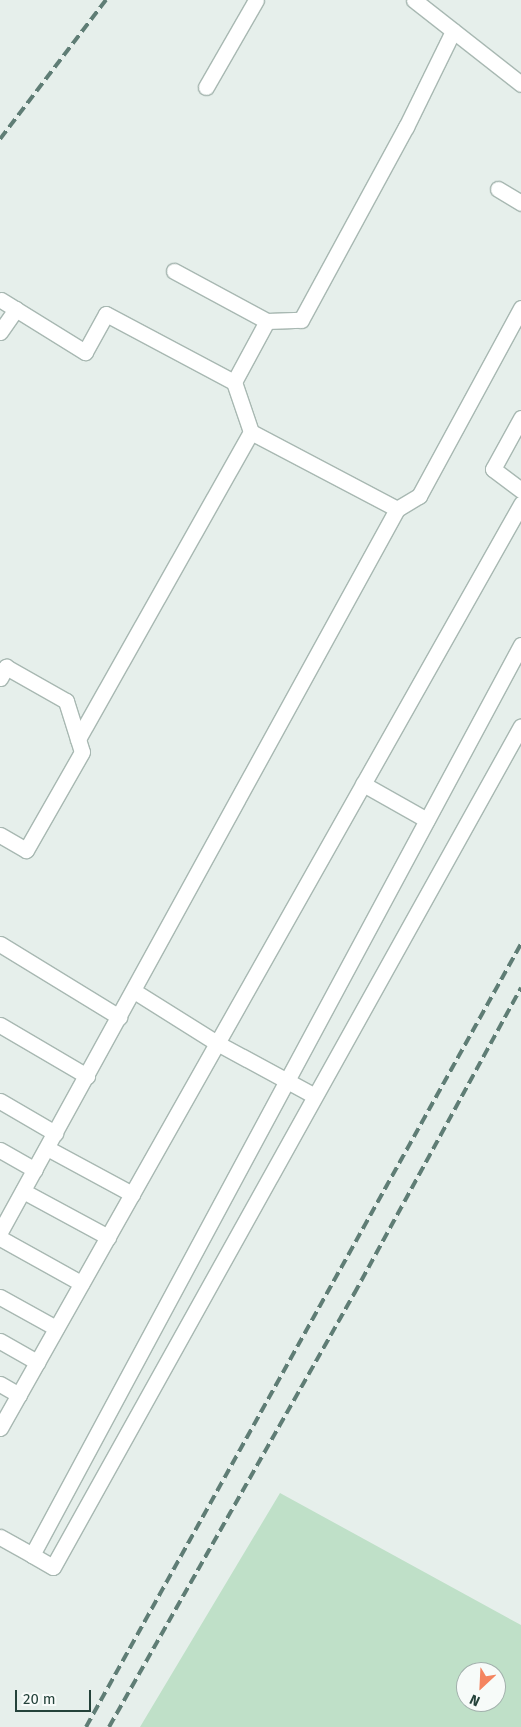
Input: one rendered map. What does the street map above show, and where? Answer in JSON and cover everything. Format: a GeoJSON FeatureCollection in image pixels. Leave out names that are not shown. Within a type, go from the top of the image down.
{"type":"FeatureCollection","features":[{"type":"Feature","properties":{"kind":"street"},"geometry":{"type":"LineString","coordinates":[[206,87],[256,0]]}},
{"type":"Feature","properties":{"kind":"street"},"geometry":{"type":"LineString","coordinates":[[414,0],[521,84]]}},
{"type":"Feature","properties":{"kind":"street"},"geometry":{"type":"LineString","coordinates":[[174,271],[267,321],[301,320],[406,127],[453,31]]}},
{"type":"Feature","properties":{"kind":"street"},"geometry":{"type":"LineString","coordinates":[[498,189],[521,203]]}},
{"type":"Feature","properties":{"kind":"street"},"geometry":{"type":"LineString","coordinates":[[1,300],[85,352],[106,314],[234,382],[251,432],[397,509]]}},
{"type":"Feature","properties":{"kind":"street"},"geometry":{"type":"LineString","coordinates":[[0,1232],[6,1206],[23,1191],[35,1170],[397,509],[419,496],[521,308]]}},
{"type":"Feature","properties":{"kind":"street"},"geometry":{"type":"LineString","coordinates":[[0,332],[16,310]]}},
{"type":"Feature","properties":{"kind":"street"},"geometry":{"type":"LineString","coordinates":[[234,382],[267,321]]}},
{"type":"Feature","properties":{"kind":"street"},"geometry":{"type":"LineString","coordinates":[[521,418],[493,469],[521,490]]}},
{"type":"Feature","properties":{"kind":"street"},"geometry":{"type":"LineString","coordinates":[[78,739],[251,432]]}},
{"type":"Feature","properties":{"kind":"street"},"geometry":{"type":"LineString","coordinates":[[0,1427],[521,504]]}},
{"type":"Feature","properties":{"kind":"street"},"geometry":{"type":"LineString","coordinates":[[32,1555],[521,645]]}},
{"type":"Feature","properties":{"kind":"street"},"geometry":{"type":"LineString","coordinates":[[0,678],[6,667],[66,701],[82,752],[26,850],[0,835]]}},
{"type":"Feature","properties":{"kind":"street"},"geometry":{"type":"LineString","coordinates":[[0,1537],[54,1567],[521,726]]}},
{"type":"Feature","properties":{"kind":"street"},"geometry":{"type":"LineString","coordinates":[[363,784],[427,820]]}},
{"type":"Feature","properties":{"kind":"street"},"geometry":{"type":"LineString","coordinates":[[0,944],[119,1017]]}},
{"type":"Feature","properties":{"kind":"street"},"geometry":{"type":"LineString","coordinates":[[134,991],[217,1043],[315,1096]]}},
{"type":"Feature","properties":{"kind":"street"},"geometry":{"type":"LineString","coordinates":[[0,1025],[87,1076]]}},
{"type":"Feature","properties":{"kind":"street"},"geometry":{"type":"LineString","coordinates":[[0,1101],[55,1134]]}},
{"type":"Feature","properties":{"kind":"street"},"geometry":{"type":"LineString","coordinates":[[47,1148],[132,1194]]}},
{"type":"Feature","properties":{"kind":"street"},"geometry":{"type":"LineString","coordinates":[[0,1150],[35,1170]]}},
{"type":"Feature","properties":{"kind":"street"},"geometry":{"type":"LineString","coordinates":[[23,1191],[108,1237]]}},
{"type":"Feature","properties":{"kind":"street"},"geometry":{"type":"LineString","coordinates":[[0,1238],[81,1283]]}},
{"type":"Feature","properties":{"kind":"street"},"geometry":{"type":"LineString","coordinates":[[0,1297],[56,1328]]}},
{"type":"Feature","properties":{"kind":"street"},"geometry":{"type":"LineString","coordinates":[[0,1340],[37,1362]]}},
{"type":"Feature","properties":{"kind":"street"},"geometry":{"type":"LineString","coordinates":[[0,1384],[19,1395]]}},
{"type":"Feature","properties":{"kind":"green space"},"geometry":{"type":"Polygon","coordinates":[[[280,1493],[521,1625],[521,1727],[140,1727],[280,1493]]]}},
{"type":"Feature","properties":{"kind":"railway"},"geometry":{"type":"LineString","coordinates":[[0,139],[106,0]]}},
{"type":"Feature","properties":{"kind":"railway"},"geometry":{"type":"LineString","coordinates":[[86,1727],[521,944]]}},
{"type":"Feature","properties":{"kind":"railway"},"geometry":{"type":"LineString","coordinates":[[109,1727],[354,1294],[521,988]]}}]}
